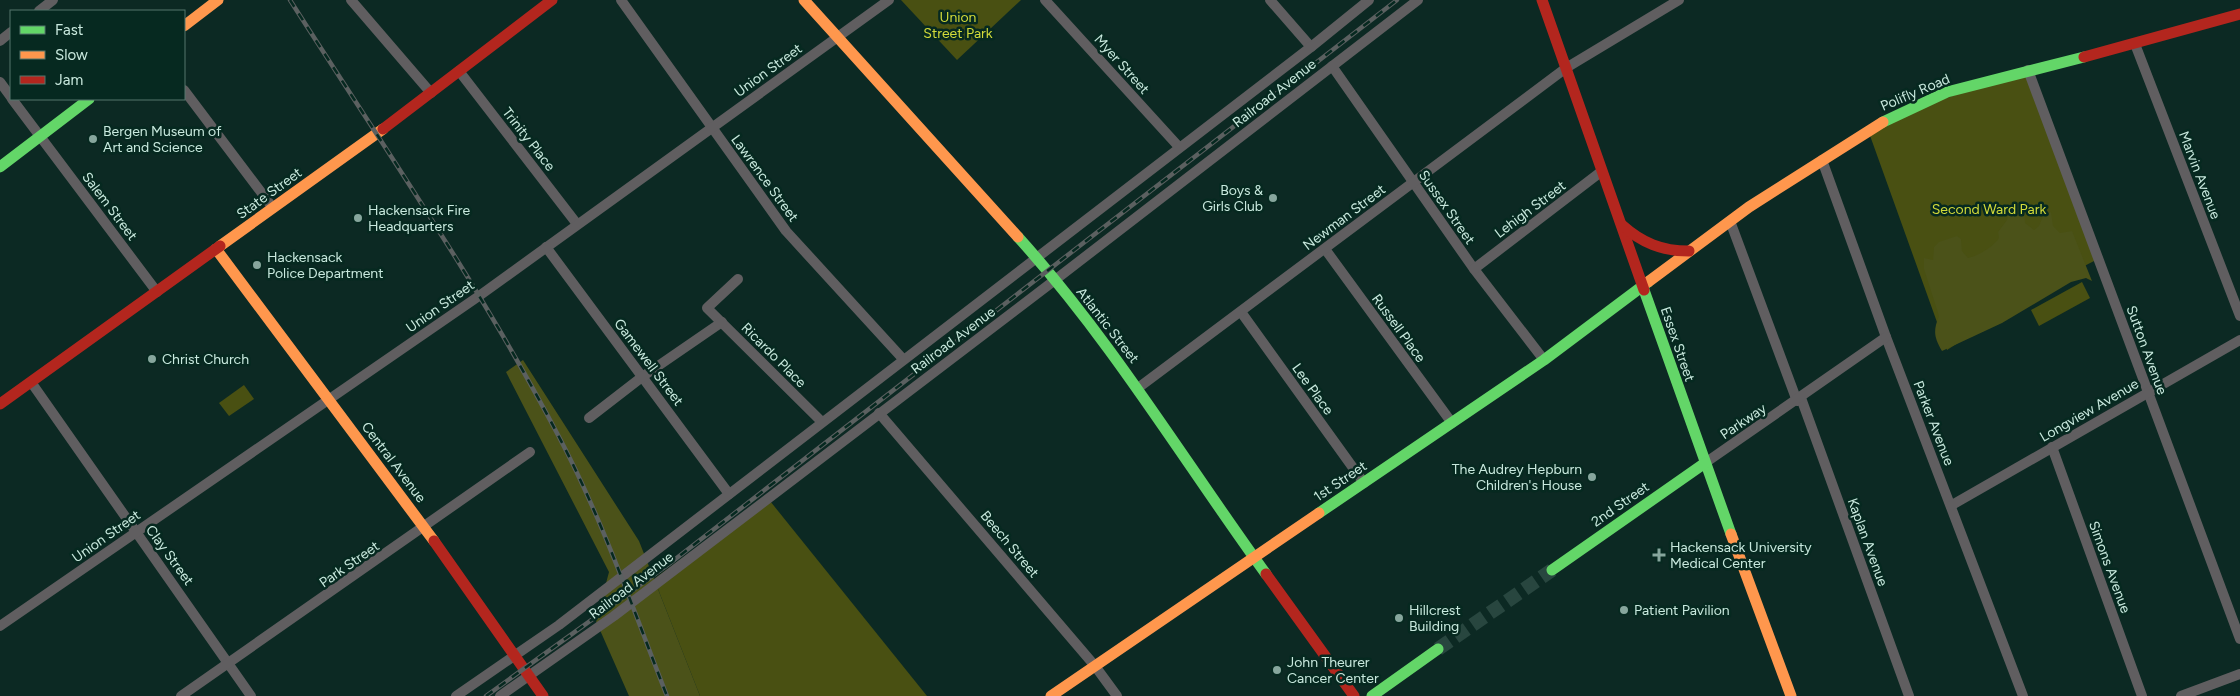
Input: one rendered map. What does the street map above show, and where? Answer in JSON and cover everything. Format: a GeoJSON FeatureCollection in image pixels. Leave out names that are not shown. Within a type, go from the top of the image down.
{"type":"FeatureCollection","features":[{"type":"Feature","properties":{"kind":"street"},"geometry":{"type":"LineString","coordinates":[[40,10],[53,0]]}},
{"type":"Feature","properties":{"kind":"street"},"geometry":{"type":"LineString","coordinates":[[185,25],[218,0]]}},
{"type":"Feature","properties":{"kind":"street"},"geometry":{"type":"LineString","coordinates":[[351,0],[431,93]]}},
{"type":"Feature","properties":{"kind":"street","name":"State Street"},"geometry":{"type":"LineString","coordinates":[[0,404],[158,292],[431,93],[552,0]]}},
{"type":"Feature","properties":{"kind":"street","name":"Lawrence Street"},"geometry":{"type":"LineString","coordinates":[[621,0],[786,231],[904,359]]}},
{"type":"Feature","properties":{"kind":"street","name":"Atlantic Street"},"geometry":{"type":"LineString","coordinates":[[804,0],[1055,280],[1138,388],[1254,558],[1354,696]]}},
{"type":"Feature","properties":{"kind":"street","name":"Union Street"},"geometry":{"type":"LineString","coordinates":[[0,626],[479,296],[889,0]]}},
{"type":"Feature","properties":{"kind":"street","name":"Myer Street"},"geometry":{"type":"LineString","coordinates":[[1045,0],[1179,147]]}},
{"type":"Feature","properties":{"kind":"street"},"geometry":{"type":"LineString","coordinates":[[1270,0],[1311,46]]}},
{"type":"Feature","properties":{"kind":"street","name":"Railroad Avenue"},"geometry":{"type":"LineString","coordinates":[[456,696],[559,625],[1369,0]]}},
{"type":"Feature","properties":{"kind":"street","name":"Railroad Avenue"},"geometry":{"type":"LineString","coordinates":[[500,696],[620,612],[1418,0]]}},
{"type":"Feature","properties":{"kind":"street","name":"Essex Street"},"geometry":{"type":"LineString","coordinates":[[1542,0],[1704,463],[1791,696]]}},
{"type":"Feature","properties":{"kind":"street","name":"Newman Street"},"geometry":{"type":"LineString","coordinates":[[1138,388],[1566,68],[1679,0]]}},
{"type":"Feature","properties":{"kind":"street","name":"Polifly Road"},"geometry":{"type":"LineString","coordinates":[[1642,285],[1730,221],[1822,160],[1868,130],[1918,104],[1946,92],[2135,44],[2240,14]]}},
{"type":"Feature","properties":{"kind":"street"},"geometry":{"type":"LineString","coordinates":[[0,41],[10,33]]}},
{"type":"Feature","properties":{"kind":"street","name":"Marvin Avenue"},"geometry":{"type":"LineString","coordinates":[[2135,44],[2240,316]]}},
{"type":"Feature","properties":{"kind":"street","name":"Sussex Street"},"geometry":{"type":"LineString","coordinates":[[1332,66],[1474,269],[1544,360]]}},
{"type":"Feature","properties":{"kind":"street","name":"Sutton Avenue"},"geometry":{"type":"LineString","coordinates":[[2028,70],[2240,640]]}},
{"type":"Feature","properties":{"kind":"street","name":"Trinity Place"},"geometry":{"type":"LineString","coordinates":[[459,71],[577,224]]}},
{"type":"Feature","properties":{"kind":"street","name":"Salem Street"},"geometry":{"type":"LineString","coordinates":[[0,82],[10,95]]}},
{"type":"Feature","properties":{"kind":"street"},"geometry":{"type":"LineString","coordinates":[[185,91],[273,208]]}},
{"type":"Feature","properties":{"kind":"street","name":"Salem Street"},"geometry":{"type":"LineString","coordinates":[[13,100],[158,292]]}},
{"type":"Feature","properties":{"kind":"street"},"geometry":{"type":"LineString","coordinates":[[0,167],[88,100]]}},
{"type":"Feature","properties":{"kind":"street","name":"Parker Avenue"},"geometry":{"type":"LineString","coordinates":[[1822,160],[1886,337],[1952,504],[2024,696]]}},
{"type":"Feature","properties":{"kind":"street","name":"Lehigh Street"},"geometry":{"type":"LineString","coordinates":[[1474,269],[1602,171]]}},
{"type":"Feature","properties":{"kind":"street","name":"Kaplan Avenue"},"geometry":{"type":"LineString","coordinates":[[1730,221],[1910,696]]}},
{"type":"Feature","properties":{"kind":"street"},"geometry":{"type":"LineString","coordinates":[[1620,224],[1651,246],[1664,250],[1689,251]]}},
{"type":"Feature","properties":{"kind":"street","name":"Gamewell Street"},"geometry":{"type":"LineString","coordinates":[[546,247],[729,494]]}},
{"type":"Feature","properties":{"kind":"street","name":"Russell Place"},"geometry":{"type":"LineString","coordinates":[[1325,249],[1452,423]]}},
{"type":"Feature","properties":{"kind":"street","name":"Central Avenue"},"geometry":{"type":"LineString","coordinates":[[216,250],[425,528],[543,696]]}},
{"type":"Feature","properties":{"kind":"street","name":"Ricardo Place"},"geometry":{"type":"LineString","coordinates":[[738,279],[707,308],[822,422]]}},
{"type":"Feature","properties":{"kind":"street","name":"1st Street"},"geometry":{"type":"LineString","coordinates":[[1051,696],[1544,360],[1642,285]]}},
{"type":"Feature","properties":{"kind":"street","name":"Lee Place"},"geometry":{"type":"LineString","coordinates":[[1241,312],[1364,483]]}},
{"type":"Feature","properties":{"kind":"street"},"geometry":{"type":"LineString","coordinates":[[589,418],[642,376],[722,322]]}},
{"type":"Feature","properties":{"kind":"street","name":"Parkway"},"geometry":{"type":"LineString","coordinates":[[1704,463],[1886,337]]}},
{"type":"Feature","properties":{"kind":"street","name":"Longview Avenue"},"geometry":{"type":"LineString","coordinates":[[1952,504],[2240,340]]}},
{"type":"Feature","properties":{"kind":"street","name":"Clay Street"},"geometry":{"type":"LineString","coordinates":[[31,382],[178,589],[251,696]]}},
{"type":"Feature","properties":{"kind":"street","name":"Beech Street"},"geometry":{"type":"LineString","coordinates":[[879,413],[950,493],[1095,666],[1117,696]]}},
{"type":"Feature","properties":{"kind":"street","name":"Simons Avenue"},"geometry":{"type":"LineString","coordinates":[[2052,448],[2142,696]]}},
{"type":"Feature","properties":{"kind":"street","name":"Park Street"},"geometry":{"type":"LineString","coordinates":[[181,696],[425,528],[530,452]]}},
{"type":"Feature","properties":{"kind":"street","name":"2nd Street"},"geometry":{"type":"LineString","coordinates":[[1552,570],[1704,463]]}},
{"type":"Feature","properties":{"kind":"street"},"geometry":{"type":"LineString","coordinates":[[1372,696],[1438,649]]}},
{"type":"Feature","properties":{"kind":"street"},"geometry":{"type":"LineString","coordinates":[[2181,696],[2240,674]]}},
{"type":"Feature","properties":{"kind":"green space","name":"Union Street Park"},"geometry":{"type":"Polygon","coordinates":[[[901,0],[1021,0],[957,60],[901,0]]]}},
{"type":"Feature","properties":{"kind":"green space","name":"Second Ward Park"},"geometry":{"type":"Polygon","coordinates":[[[2028,70],[2098,259],[2053,282],[1947,350],[1868,130],[1890,117],[2028,70]]]}},
{"type":"Feature","properties":{"kind":"green space"},"geometry":{"type":"Polygon","coordinates":[[[2015,204],[2024,204],[2025,223],[2034,230],[2039,226],[2043,216],[2051,212],[2053,226],[2060,233],[2072,231],[2092,281],[2086,278],[2071,282],[2002,323],[1942,351],[1935,334],[1939,316],[1924,269],[1924,258],[1933,260],[1934,247],[1939,242],[1957,236],[1961,239],[1962,251],[1968,258],[1985,251],[1999,238],[1998,232],[2007,220],[2009,208],[2015,204]]]}},
{"type":"Feature","properties":{"kind":"green space"},"geometry":{"type":"Polygon","coordinates":[[[2082,282],[2090,298],[2039,326],[2031,310],[2082,282]]]}},
{"type":"Feature","properties":{"kind":"green space"},"geometry":{"type":"Polygon","coordinates":[[[523,360],[639,541],[700,696],[629,696],[596,621],[609,572],[506,372],[523,360]]]}},
{"type":"Feature","properties":{"kind":"green space"},"geometry":{"type":"Polygon","coordinates":[[[244,385],[254,399],[229,416],[219,403],[244,385]]]}},
{"type":"Feature","properties":{"kind":"green space"},"geometry":{"type":"Polygon","coordinates":[[[766,496],[927,696],[700,696],[654,579],[766,496]]]}},
{"type":"Feature","properties":{"kind":"tunnel"},"geometry":{"type":"LineString","coordinates":[[1438,649],[1552,570]]}},
{"type":"Feature","properties":{"kind":"railway"},"geometry":{"type":"LineString","coordinates":[[290,0],[496,323],[528,379],[574,466],[589,499],[667,696]]}},
{"type":"Feature","properties":{"kind":"railway"},"geometry":{"type":"LineString","coordinates":[[486,696],[669,564],[1397,0]]}},
{"type":"Feature","properties":{"kind":"traffic: fast"},"geometry":{"type":"LineString","coordinates":[[1883,122],[1947,92],[2084,57]]}},
{"type":"Feature","properties":{"kind":"traffic: fast"},"geometry":{"type":"LineString","coordinates":[[0,167],[88,100]]}},
{"type":"Feature","properties":{"kind":"traffic: fast"},"geometry":{"type":"LineString","coordinates":[[1018,237],[1085,318],[1147,402],[1266,574]]}},
{"type":"Feature","properties":{"kind":"traffic: fast"},"geometry":{"type":"LineString","coordinates":[[1319,513],[1544,360],[1648,282]]}},
{"type":"Feature","properties":{"kind":"traffic: fast"},"geometry":{"type":"LineString","coordinates":[[1644,290],[1731,534]]}},
{"type":"Feature","properties":{"kind":"traffic: fast"},"geometry":{"type":"LineString","coordinates":[[1552,570],[1705,463]]}},
{"type":"Feature","properties":{"kind":"traffic: fast"},"geometry":{"type":"LineString","coordinates":[[1372,696],[1438,649]]}},
{"type":"Feature","properties":{"kind":"traffic: slow"},"geometry":{"type":"LineString","coordinates":[[185,25],[218,0]]}},
{"type":"Feature","properties":{"kind":"traffic: slow"},"geometry":{"type":"LineString","coordinates":[[804,0],[1018,237]]}},
{"type":"Feature","properties":{"kind":"traffic: slow"},"geometry":{"type":"LineString","coordinates":[[1648,282],[1749,207],[1883,122]]}},
{"type":"Feature","properties":{"kind":"traffic: slow"},"geometry":{"type":"LineString","coordinates":[[220,246],[383,129]]}},
{"type":"Feature","properties":{"kind":"traffic: slow"},"geometry":{"type":"LineString","coordinates":[[216,249],[434,541]]}},
{"type":"Feature","properties":{"kind":"traffic: slow"},"geometry":{"type":"LineString","coordinates":[[1051,696],[1319,513]]}},
{"type":"Feature","properties":{"kind":"traffic: slow"},"geometry":{"type":"LineString","coordinates":[[1731,534],[1791,696]]}},
{"type":"Feature","properties":{"kind":"traffic: jam"},"geometry":{"type":"LineString","coordinates":[[383,129],[552,0]]}},
{"type":"Feature","properties":{"kind":"traffic: jam"},"geometry":{"type":"LineString","coordinates":[[1542,0],[1644,290]]}},
{"type":"Feature","properties":{"kind":"traffic: jam"},"geometry":{"type":"LineString","coordinates":[[2084,57],[2240,14]]}},
{"type":"Feature","properties":{"kind":"traffic: jam"},"geometry":{"type":"LineString","coordinates":[[1622,225],[1637,237],[1653,245],[1661,248],[1689,251]]}},
{"type":"Feature","properties":{"kind":"traffic: jam"},"geometry":{"type":"LineString","coordinates":[[0,404],[220,246]]}},
{"type":"Feature","properties":{"kind":"traffic: jam"},"geometry":{"type":"LineString","coordinates":[[434,541],[543,696]]}},
{"type":"Feature","properties":{"kind":"traffic: jam"},"geometry":{"type":"LineString","coordinates":[[1266,574],[1354,696]]}},
{"type":"Feature","properties":{"kind":"place","name":"Bergen Museum of Art and Science"},"geometry":{"type":"Point","coordinates":[93,139]}},
{"type":"Feature","properties":{"kind":"place","name":"Boys & Girls Club"},"geometry":{"type":"Point","coordinates":[1273,198]}},
{"type":"Feature","properties":{"kind":"place","name":"Hackensack Fire Headquarters"},"geometry":{"type":"Point","coordinates":[358,218]}},
{"type":"Feature","properties":{"kind":"place","name":"Hackensack Police Department"},"geometry":{"type":"Point","coordinates":[257,265]}},
{"type":"Feature","properties":{"kind":"place","name":"Christ Church"},"geometry":{"type":"Point","coordinates":[152,359]}},
{"type":"Feature","properties":{"kind":"place","name":"The Audrey Hepburn Children's House"},"geometry":{"type":"Point","coordinates":[1592,477]}},
{"type":"Feature","properties":{"kind":"place","name":"Hackensack University Medical Center"},"geometry":{"type":"Point","coordinates":[1659,555]}},
{"type":"Feature","properties":{"kind":"place","name":"Patient Pavilion"},"geometry":{"type":"Point","coordinates":[1624,610]}},
{"type":"Feature","properties":{"kind":"place","name":"Hillcrest Building"},"geometry":{"type":"Point","coordinates":[1399,618]}},
{"type":"Feature","properties":{"kind":"place","name":"John Theurer Cancer Center"},"geometry":{"type":"Point","coordinates":[1277,670]}}]}
